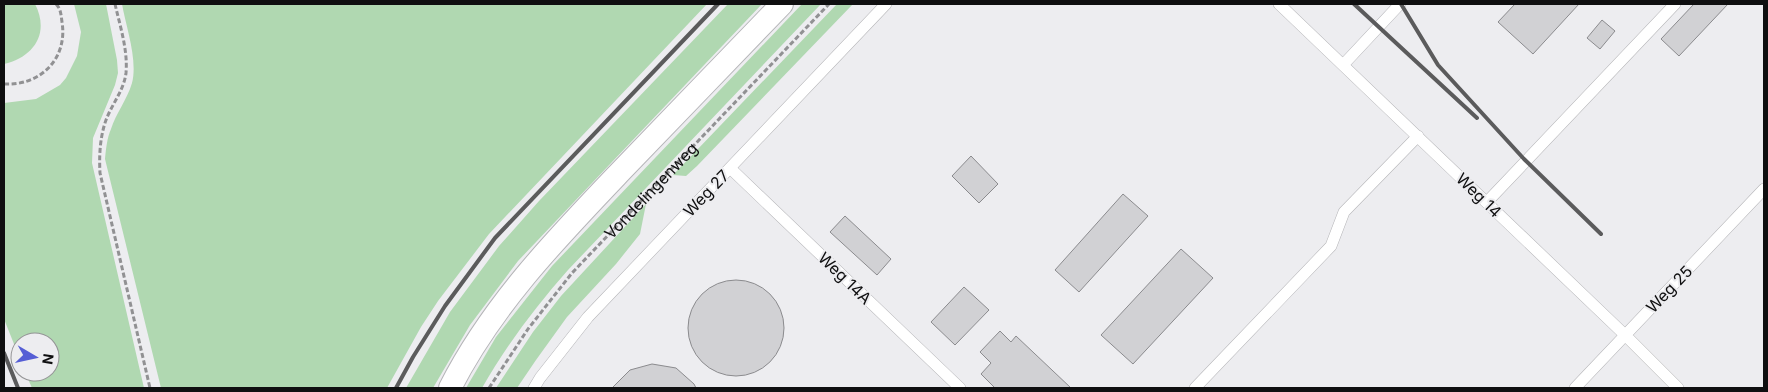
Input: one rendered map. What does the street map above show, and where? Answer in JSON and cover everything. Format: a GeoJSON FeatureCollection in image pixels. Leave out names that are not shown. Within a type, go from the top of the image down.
{"type":"FeatureCollection","features":[{"type":"Feature","properties":{"kind":"street"},"geometry":{"type":"LineString","coordinates":[[450,388],[494,316],[532,268],[584,210],[782,4]]}},
{"type":"Feature","properties":{"kind":"lane","name":"Weg 27"},"geometry":{"type":"LineString","coordinates":[[534,388],[588,317],[886,4]]}},
{"type":"Feature","properties":{"kind":"lane","name":"Weg 14"},"geometry":{"type":"LineString","coordinates":[[1279,4],[1487,202],[1678,388]]}},
{"type":"Feature","properties":{"kind":"lane"},"geometry":{"type":"LineString","coordinates":[[1343,65],[1400,4]]}},
{"type":"Feature","properties":{"kind":"lane"},"geometry":{"type":"LineString","coordinates":[[1487,202],[1675,4]]}},
{"type":"Feature","properties":{"kind":"lane"},"geometry":{"type":"LineString","coordinates":[[1194,388],[1331,246],[1344,212],[1418,136]]}},
{"type":"Feature","properties":{"kind":"lane","name":"Weg 14A"},"geometry":{"type":"LineString","coordinates":[[730,168],[960,388]]}},
{"type":"Feature","properties":{"kind":"lane","name":"Weg 25"},"geometry":{"type":"LineString","coordinates":[[1574,388],[1764,190]]}},
{"type":"Feature","properties":{"kind":"path"},"geometry":{"type":"LineString","coordinates":[[4,84],[17,85],[33,80],[56,60],[64,33],[60,8],[56,4]]}},
{"type":"Feature","properties":{"kind":"path"},"geometry":{"type":"LineString","coordinates":[[115,4],[126,55],[126,74],[106,120],[99,145],[100,173],[150,388]]}},
{"type":"Feature","properties":{"kind":"path","name":"Vondelingenweg"},"geometry":{"type":"LineString","coordinates":[[489,388],[528,328],[578,268],[829,4]]}},
{"type":"Feature","properties":{"kind":"green space"},"geometry":{"type":"Polygon","coordinates":[[[4,4],[35,4],[41,25],[40,34],[31,50],[15,61],[4,64],[4,4]]]}},
{"type":"Feature","properties":{"kind":"green space"},"geometry":{"type":"Polygon","coordinates":[[[74,4],[106,4],[118,73],[115,85],[93,138],[92,163],[144,388],[32,388],[29,382],[60,382],[60,332],[10,332],[10,334],[4,319],[4,103],[36,99],[60,85],[66,78],[77,56],[81,32],[74,4]]]}},
{"type":"Feature","properties":{"kind":"green space"},"geometry":{"type":"Polygon","coordinates":[[[122,4],[707,4],[489,234],[438,301],[421,327],[387,388],[161,388],[105,159],[110,132],[130,89],[133,74],[133,54],[122,4]]]}},
{"type":"Feature","properties":{"kind":"green space"},"geometry":{"type":"Polygon","coordinates":[[[728,4],[762,4],[518,261],[470,325],[433,388],[406,388],[450,312],[499,246],[539,201],[728,4]]]}},
{"type":"Feature","properties":{"kind":"green space"},"geometry":{"type":"Polygon","coordinates":[[[802,4],[821,4],[568,270],[522,327],[482,388],[466,388],[496,337],[552,266],[802,4]]]}},
{"type":"Feature","properties":{"kind":"green space"},"geometry":{"type":"Polygon","coordinates":[[[837,4],[853,4],[697,166],[686,176],[673,175],[837,4]]]}},
{"type":"Feature","properties":{"kind":"green space"},"geometry":{"type":"Polygon","coordinates":[[[646,204],[640,234],[616,264],[567,317],[517,388],[496,388],[533,332],[561,296],[646,204]]]}},
{"type":"Feature","properties":{"kind":"building"},"geometry":{"type":"Polygon","coordinates":[[[1515,4],[1579,4],[1533,54],[1498,22],[1515,4]]]}},
{"type":"Feature","properties":{"kind":"building"},"geometry":{"type":"Polygon","coordinates":[[[1694,4],[1728,4],[1679,56],[1661,39],[1694,4]]]}},
{"type":"Feature","properties":{"kind":"building"},"geometry":{"type":"Polygon","coordinates":[[[1602,20],[1615,31],[1600,49],[1587,38],[1602,20]]]}},
{"type":"Feature","properties":{"kind":"building"},"geometry":{"type":"Polygon","coordinates":[[[971,156],[998,184],[979,203],[952,176],[971,156]]]}},
{"type":"Feature","properties":{"kind":"building"},"geometry":{"type":"Polygon","coordinates":[[[1123,194],[1148,216],[1079,292],[1055,270],[1123,194]]]}},
{"type":"Feature","properties":{"kind":"building"},"geometry":{"type":"Polygon","coordinates":[[[845,216],[891,259],[877,275],[830,232],[845,216]]]}},
{"type":"Feature","properties":{"kind":"building"},"geometry":{"type":"Polygon","coordinates":[[[1181,249],[1213,278],[1133,364],[1101,335],[1181,249]]]}},
{"type":"Feature","properties":{"kind":"building"},"geometry":{"type":"Polygon","coordinates":[[[736,280],[755,283],[770,294],[781,309],[784,328],[781,347],[770,362],[755,373],[736,376],[717,373],[702,362],[691,347],[688,328],[691,309],[702,294],[717,283],[736,280]]]}},
{"type":"Feature","properties":{"kind":"building"},"geometry":{"type":"Polygon","coordinates":[[[964,287],[989,310],[955,345],[931,322],[964,287]]]}},
{"type":"Feature","properties":{"kind":"building"},"geometry":{"type":"Polygon","coordinates":[[[1000,331],[1011,342],[1016,336],[1071,388],[995,388],[981,374],[991,363],[980,352],[1000,331]]]}},
{"type":"Feature","properties":{"kind":"building"},"geometry":{"type":"Polygon","coordinates":[[[652,364],[676,368],[696,388],[612,388],[630,370],[652,364]]]}},
{"type":"Feature","properties":{"kind":"railway"},"geometry":{"type":"LineString","coordinates":[[396,388],[445,306],[495,238],[718,4]]}},
{"type":"Feature","properties":{"kind":"railway"},"geometry":{"type":"LineString","coordinates":[[1354,4],[1477,118]]}},
{"type":"Feature","properties":{"kind":"railway"},"geometry":{"type":"LineString","coordinates":[[1401,4],[1438,65],[1524,159],[1601,234]]}},
{"type":"Feature","properties":{"kind":"railway"},"geometry":{"type":"LineString","coordinates":[[4,353],[18,388]]}}]}
